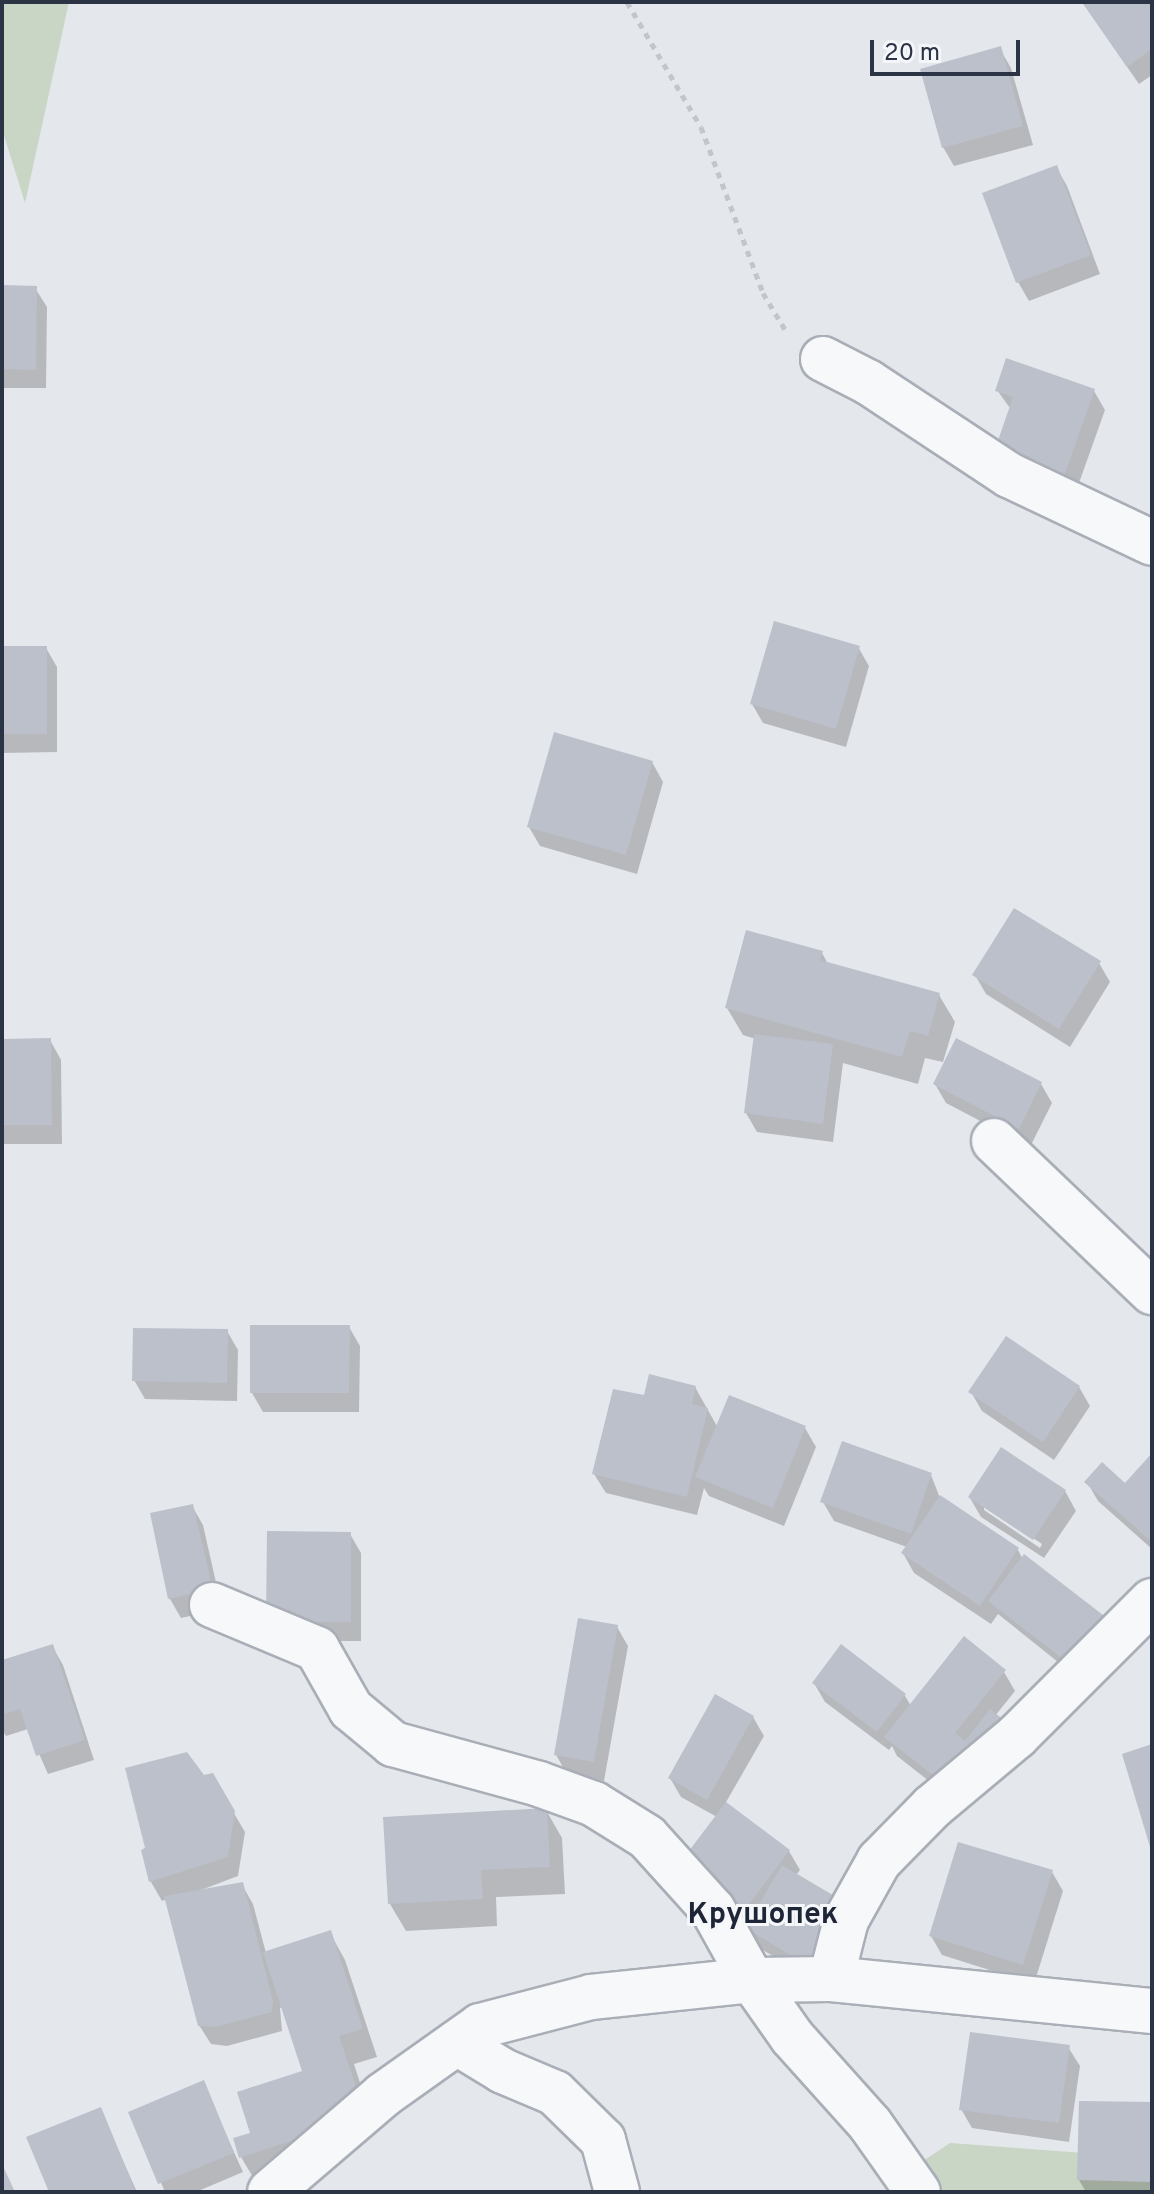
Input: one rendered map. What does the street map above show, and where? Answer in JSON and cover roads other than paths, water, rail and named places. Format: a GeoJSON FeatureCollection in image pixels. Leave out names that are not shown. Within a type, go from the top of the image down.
{"type":"FeatureCollection","features":[{"type":"Feature","properties":{"kind":"street"},"geometry":{"type":"LineString","coordinates":[[823,359],[868,382],[1009,475],[1152,543]]}},
{"type":"Feature","properties":{"kind":"street"},"geometry":{"type":"LineString","coordinates":[[994,1141],[1152,1292]]}},
{"type":"Feature","properties":{"kind":"street"},"geometry":{"type":"LineString","coordinates":[[831,1979],[846,1920],[879,1861],[932,1807],[1017,1736],[1152,1601]]}},
{"type":"Feature","properties":{"kind":"street"},"geometry":{"type":"LineString","coordinates":[[212,1605],[317,1649],[351,1709],[393,1744],[539,1784],[594,1804],[647,1837],[713,1910],[752,1980],[792,2037],[870,2124],[918,2192]]}},
{"type":"Feature","properties":{"kind":"street"},"geometry":{"type":"LineString","coordinates":[[270,2192],[383,2095],[480,2026],[591,1997],[752,1980],[831,1979],[1152,2011]]}},
{"type":"Feature","properties":{"kind":"street"},"geometry":{"type":"LineString","coordinates":[[457,2043],[503,2071],[555,2093],[603,2140],[617,2192]]}},
{"type":"Feature","properties":{"kind":"district","name":"Крушопек"},"geometry":{"type":"Point","coordinates":[763,1916]}}]}
